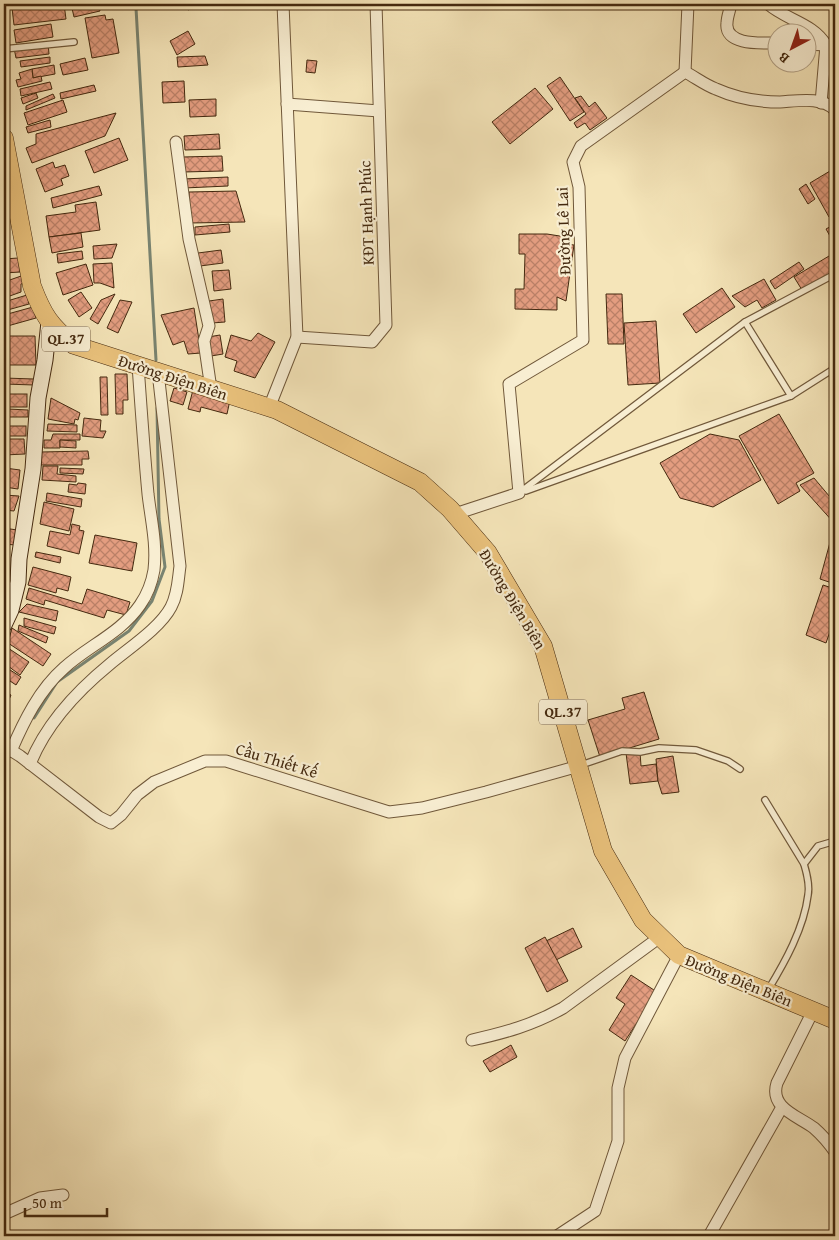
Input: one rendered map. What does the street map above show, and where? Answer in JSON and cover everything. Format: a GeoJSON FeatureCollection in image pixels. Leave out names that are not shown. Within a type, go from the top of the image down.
{"type":"FeatureCollection","features":[{"type":"Feature","properties":{"kind":"main road","name":"Đường Điện Biên"},"geometry":{"type":"LineString","coordinates":[[4,138],[32,286],[40,308],[49,322],[74,345],[277,410],[420,482],[455,514],[488,553],[543,646],[603,851],[643,920],[679,955],[835,1020]]}},
{"type":"Feature","properties":{"kind":"street"},"geometry":{"type":"LineString","coordinates":[[268,408],[297,337],[283,4]]}},
{"type":"Feature","properties":{"kind":"street","name":"KĐT Hạnh Phúc"},"geometry":{"type":"LineString","coordinates":[[297,337],[372,342],[386,325],[376,4]]}},
{"type":"Feature","properties":{"kind":"street"},"geometry":{"type":"LineString","coordinates":[[688,4],[685,72],[715,89],[751,100],[778,102],[813,100],[832,106],[835,110]]}},
{"type":"Feature","properties":{"kind":"street"},"geometry":{"type":"LineString","coordinates":[[731,4],[726,24],[728,32],[746,43],[766,43]]}},
{"type":"Feature","properties":{"kind":"street"},"geometry":{"type":"LineString","coordinates":[[768,4],[775,10],[814,30],[826,45],[822,103]]}},
{"type":"Feature","properties":{"kind":"street"},"geometry":{"type":"LineString","coordinates":[[816,44],[826,45]]}},
{"type":"Feature","properties":{"kind":"street","name":"Đường Lê Lai"},"geometry":{"type":"LineString","coordinates":[[519,494],[509,384],[583,340],[578,187],[573,162],[581,146],[685,72]]}},
{"type":"Feature","properties":{"kind":"street"},"geometry":{"type":"LineString","coordinates":[[287,104],[379,111]]}},
{"type":"Feature","properties":{"kind":"street"},"geometry":{"type":"LineString","coordinates":[[176,142],[190,239],[209,326],[204,341],[211,389]]}},
{"type":"Feature","properties":{"kind":"street"},"geometry":{"type":"LineString","coordinates":[[4,625],[11,610],[18,582],[19,559],[32,470],[38,398],[49,322]]}},
{"type":"Feature","properties":{"kind":"street"},"geometry":{"type":"LineString","coordinates":[[8,749],[51,680],[64,667],[110,635],[130,616],[140,606],[151,583],[155,557],[154,538],[148,495],[138,365]]}},
{"type":"Feature","properties":{"kind":"street"},"geometry":{"type":"LineString","coordinates":[[30,764],[46,732],[62,712],[85,687],[109,665],[139,642],[164,617],[171,608],[176,594],[180,566],[158,372]]}},
{"type":"Feature","properties":{"kind":"street"},"geometry":{"type":"LineString","coordinates":[[455,514],[519,494]]}},
{"type":"Feature","properties":{"kind":"street","name":"Cầu Thiết Kế"},"geometry":{"type":"LineString","coordinates":[[8,749],[98,817],[111,823],[121,815],[137,795],[154,782],[204,761],[226,761],[389,812],[422,808],[579,766]]}},
{"type":"Feature","properties":{"kind":"street"},"geometry":{"type":"LineString","coordinates":[[472,1040],[513,1031],[555,1013],[660,937]]}},
{"type":"Feature","properties":{"kind":"street"},"geometry":{"type":"LineString","coordinates":[[557,1236],[595,1211],[618,1141],[618,1088],[625,1058],[679,955]]}},
{"type":"Feature","properties":{"kind":"street"},"geometry":{"type":"LineString","coordinates":[[813,1010],[776,1087],[777,1099],[782,1107],[816,1130],[835,1152]]}},
{"type":"Feature","properties":{"kind":"street"},"geometry":{"type":"LineString","coordinates":[[709,1236],[782,1107]]}},
{"type":"Feature","properties":{"kind":"street"},"geometry":{"type":"LineString","coordinates":[[4,1214],[40,1198],[63,1195]]}},
{"type":"Feature","properties":{"kind":"lane"},"geometry":{"type":"LineString","coordinates":[[4,49],[74,42]]}},
{"type":"Feature","properties":{"kind":"lane"},"geometry":{"type":"LineString","coordinates":[[519,494],[745,322],[835,274]]}},
{"type":"Feature","properties":{"kind":"lane"},"geometry":{"type":"LineString","coordinates":[[745,322],[791,396]]}},
{"type":"Feature","properties":{"kind":"lane"},"geometry":{"type":"LineString","coordinates":[[519,494],[791,396],[835,368]]}},
{"type":"Feature","properties":{"kind":"lane"},"geometry":{"type":"LineString","coordinates":[[579,766],[622,751],[640,752],[659,748],[696,750],[728,761],[740,769]]}},
{"type":"Feature","properties":{"kind":"lane"},"geometry":{"type":"LineString","coordinates":[[765,800],[804,864],[808,883],[808,895],[803,917],[787,958],[767,992]]}},
{"type":"Feature","properties":{"kind":"lane"},"geometry":{"type":"LineString","coordinates":[[804,864],[818,846],[835,841]]}},
{"type":"Feature","properties":{"kind":"building"},"geometry":{"type":"Polygon","coordinates":[[[64,4],[66,19],[14,25],[12,8],[64,4]]]}},
{"type":"Feature","properties":{"kind":"building"},"geometry":{"type":"Polygon","coordinates":[[[71,4],[98,4],[100,11],[74,17],[71,4]]]}},
{"type":"Feature","properties":{"kind":"building"},"geometry":{"type":"Polygon","coordinates":[[[186,4],[201,4],[188,10],[186,4]]]}},
{"type":"Feature","properties":{"kind":"building"},"geometry":{"type":"Polygon","coordinates":[[[105,15],[106,20],[113,19],[119,53],[92,58],[85,18],[105,15]]]}},
{"type":"Feature","properties":{"kind":"building"},"geometry":{"type":"Polygon","coordinates":[[[51,24],[53,37],[16,43],[14,30],[51,24]]]}},
{"type":"Feature","properties":{"kind":"building"},"geometry":{"type":"Polygon","coordinates":[[[188,31],[195,44],[177,55],[170,41],[188,31]]]}},
{"type":"Feature","properties":{"kind":"building"},"geometry":{"type":"Polygon","coordinates":[[[48,43],[49,54],[16,58],[14,48],[48,43]]]}},
{"type":"Feature","properties":{"kind":"building"},"geometry":{"type":"Polygon","coordinates":[[[205,56],[208,65],[178,67],[177,57],[205,56]]]}},
{"type":"Feature","properties":{"kind":"building"},"geometry":{"type":"Polygon","coordinates":[[[50,57],[50,63],[21,67],[20,61],[50,57]]]}},
{"type":"Feature","properties":{"kind":"building"},"geometry":{"type":"Polygon","coordinates":[[[85,58],[88,70],[63,75],[60,64],[85,58]]]}},
{"type":"Feature","properties":{"kind":"building"},"geometry":{"type":"Polygon","coordinates":[[[307,60],[317,61],[315,73],[306,72],[307,60]]]}},
{"type":"Feature","properties":{"kind":"building"},"geometry":{"type":"Polygon","coordinates":[[[54,65],[55,74],[33,78],[32,69],[54,65]]]}},
{"type":"Feature","properties":{"kind":"building"},"geometry":{"type":"Polygon","coordinates":[[[32,69],[33,78],[41,76],[42,81],[18,87],[16,80],[21,79],[19,73],[32,69]]]}},
{"type":"Feature","properties":{"kind":"building"},"geometry":{"type":"Polygon","coordinates":[[[560,77],[584,112],[570,121],[547,86],[560,77]]]}},
{"type":"Feature","properties":{"kind":"building"},"geometry":{"type":"Polygon","coordinates":[[[184,81],[185,102],[163,103],[162,82],[184,81]]]}},
{"type":"Feature","properties":{"kind":"building"},"geometry":{"type":"Polygon","coordinates":[[[50,82],[52,89],[21,96],[20,89],[50,82]]]}},
{"type":"Feature","properties":{"kind":"building"},"geometry":{"type":"Polygon","coordinates":[[[94,85],[96,91],[61,99],[60,93],[94,85]]]}},
{"type":"Feature","properties":{"kind":"building"},"geometry":{"type":"Polygon","coordinates":[[[535,88],[553,109],[510,144],[492,122],[535,88]]]}},
{"type":"Feature","properties":{"kind":"building"},"geometry":{"type":"Polygon","coordinates":[[[36,93],[38,98],[23,104],[21,98],[36,93]]]}},
{"type":"Feature","properties":{"kind":"building"},"geometry":{"type":"Polygon","coordinates":[[[53,94],[55,98],[26,110],[26,106],[53,94]]]}},
{"type":"Feature","properties":{"kind":"building"},"geometry":{"type":"Polygon","coordinates":[[[581,96],[589,107],[595,102],[607,118],[590,130],[585,123],[577,128],[574,123],[586,114],[575,98],[581,96]]]}},
{"type":"Feature","properties":{"kind":"building"},"geometry":{"type":"Polygon","coordinates":[[[216,99],[216,116],[190,117],[189,100],[216,99]]]}},
{"type":"Feature","properties":{"kind":"building"},"geometry":{"type":"Polygon","coordinates":[[[63,100],[67,112],[28,125],[24,113],[63,100]]]}},
{"type":"Feature","properties":{"kind":"building"},"geometry":{"type":"Polygon","coordinates":[[[116,113],[105,136],[32,163],[26,148],[36,144],[36,134],[116,113]]]}},
{"type":"Feature","properties":{"kind":"building"},"geometry":{"type":"Polygon","coordinates":[[[50,120],[51,127],[28,133],[26,127],[50,120]]]}},
{"type":"Feature","properties":{"kind":"building"},"geometry":{"type":"Polygon","coordinates":[[[219,134],[220,149],[185,150],[184,136],[219,134]]]}},
{"type":"Feature","properties":{"kind":"building"},"geometry":{"type":"Polygon","coordinates":[[[119,138],[128,160],[94,173],[85,151],[119,138]]]}},
{"type":"Feature","properties":{"kind":"building"},"geometry":{"type":"Polygon","coordinates":[[[222,156],[223,171],[183,172],[183,157],[222,156]]]}},
{"type":"Feature","properties":{"kind":"building"},"geometry":{"type":"Polygon","coordinates":[[[53,162],[55,168],[65,165],[69,176],[61,179],[63,185],[45,192],[36,169],[53,162]]]}},
{"type":"Feature","properties":{"kind":"building"},"geometry":{"type":"Polygon","coordinates":[[[830,171],[835,180],[835,213],[829,217],[810,183],[830,171]]]}},
{"type":"Feature","properties":{"kind":"building"},"geometry":{"type":"Polygon","coordinates":[[[228,177],[228,186],[184,188],[183,179],[228,177]]]}},
{"type":"Feature","properties":{"kind":"building"},"geometry":{"type":"Polygon","coordinates":[[[806,184],[815,199],[808,204],[799,189],[806,184]]]}},
{"type":"Feature","properties":{"kind":"building"},"geometry":{"type":"Polygon","coordinates":[[[99,186],[102,195],[53,208],[51,198],[99,186]]]}},
{"type":"Feature","properties":{"kind":"building"},"geometry":{"type":"Polygon","coordinates":[[[236,191],[245,222],[190,223],[189,192],[236,191]]]}},
{"type":"Feature","properties":{"kind":"building"},"geometry":{"type":"Polygon","coordinates":[[[4,193],[11,220],[4,222],[4,193]]]}},
{"type":"Feature","properties":{"kind":"building"},"geometry":{"type":"Polygon","coordinates":[[[96,202],[100,230],[49,237],[46,216],[76,212],[75,205],[96,202]]]}},
{"type":"Feature","properties":{"kind":"building"},"geometry":{"type":"Polygon","coordinates":[[[229,224],[230,232],[195,235],[195,227],[229,224]]]}},
{"type":"Feature","properties":{"kind":"building"},"geometry":{"type":"Polygon","coordinates":[[[835,224],[835,245],[826,229],[835,224]]]}},
{"type":"Feature","properties":{"kind":"building"},"geometry":{"type":"Polygon","coordinates":[[[81,233],[83,247],[52,253],[49,237],[81,233]]]}},
{"type":"Feature","properties":{"kind":"building"},"geometry":{"type":"Polygon","coordinates":[[[519,234],[547,234],[566,237],[565,244],[574,245],[566,301],[557,297],[557,310],[515,309],[515,289],[524,289],[525,254],[519,254],[519,234]]]}},
{"type":"Feature","properties":{"kind":"building"},"geometry":{"type":"Polygon","coordinates":[[[117,244],[112,258],[94,259],[93,246],[117,244]]]}},
{"type":"Feature","properties":{"kind":"building"},"geometry":{"type":"Polygon","coordinates":[[[221,250],[223,263],[200,266],[198,253],[221,250]]]}},
{"type":"Feature","properties":{"kind":"building"},"geometry":{"type":"Polygon","coordinates":[[[82,251],[83,259],[58,263],[57,254],[82,251]]]}},
{"type":"Feature","properties":{"kind":"building"},"geometry":{"type":"Polygon","coordinates":[[[829,256],[835,266],[835,270],[802,290],[794,277],[829,256]]]}},
{"type":"Feature","properties":{"kind":"building"},"geometry":{"type":"Polygon","coordinates":[[[18,258],[20,272],[4,273],[4,259],[18,258]]]}},
{"type":"Feature","properties":{"kind":"building"},"geometry":{"type":"Polygon","coordinates":[[[799,262],[804,269],[775,289],[770,281],[799,262]]]}},
{"type":"Feature","properties":{"kind":"building"},"geometry":{"type":"Polygon","coordinates":[[[112,263],[114,288],[94,283],[93,264],[112,263]]]}},
{"type":"Feature","properties":{"kind":"building"},"geometry":{"type":"Polygon","coordinates":[[[86,264],[93,285],[63,295],[56,273],[86,264]]]}},
{"type":"Feature","properties":{"kind":"building"},"geometry":{"type":"Polygon","coordinates":[[[229,270],[231,289],[214,291],[212,271],[229,270]]]}},
{"type":"Feature","properties":{"kind":"building"},"geometry":{"type":"Polygon","coordinates":[[[24,275],[27,282],[21,284],[21,292],[4,298],[4,282],[24,275]]]}},
{"type":"Feature","properties":{"kind":"building"},"geometry":{"type":"Polygon","coordinates":[[[764,279],[776,300],[762,308],[757,300],[745,307],[732,296],[764,279]]]}},
{"type":"Feature","properties":{"kind":"building"},"geometry":{"type":"Polygon","coordinates":[[[722,288],[735,307],[696,333],[683,314],[722,288]]]}},
{"type":"Feature","properties":{"kind":"building"},"geometry":{"type":"Polygon","coordinates":[[[81,292],[92,308],[79,317],[68,300],[81,292]]]}},
{"type":"Feature","properties":{"kind":"building"},"geometry":{"type":"Polygon","coordinates":[[[115,294],[98,324],[90,319],[101,300],[115,294]]]}},
{"type":"Feature","properties":{"kind":"building"},"geometry":{"type":"Polygon","coordinates":[[[606,294],[622,294],[624,344],[608,344],[606,294]]]}},
{"type":"Feature","properties":{"kind":"building"},"geometry":{"type":"Polygon","coordinates":[[[27,295],[29,304],[4,311],[4,302],[27,295]]]}},
{"type":"Feature","properties":{"kind":"building"},"geometry":{"type":"Polygon","coordinates":[[[223,299],[225,322],[212,323],[209,301],[223,299]]]}},
{"type":"Feature","properties":{"kind":"building"},"geometry":{"type":"Polygon","coordinates":[[[120,300],[132,302],[118,333],[107,328],[120,300]]]}},
{"type":"Feature","properties":{"kind":"building"},"geometry":{"type":"Polygon","coordinates":[[[33,307],[36,318],[4,327],[4,315],[33,307]]]}},
{"type":"Feature","properties":{"kind":"building"},"geometry":{"type":"Polygon","coordinates":[[[194,308],[201,353],[188,354],[184,341],[173,345],[161,315],[194,308]]]}},
{"type":"Feature","properties":{"kind":"building"},"geometry":{"type":"Polygon","coordinates":[[[656,321],[660,383],[628,385],[624,323],[656,321]]]}},
{"type":"Feature","properties":{"kind":"building"},"geometry":{"type":"Polygon","coordinates":[[[258,333],[275,342],[255,378],[234,371],[237,361],[225,357],[231,335],[251,341],[258,333]]]}},
{"type":"Feature","properties":{"kind":"building"},"geometry":{"type":"Polygon","coordinates":[[[220,335],[223,354],[211,356],[208,337],[220,335]]]}},
{"type":"Feature","properties":{"kind":"building"},"geometry":{"type":"Polygon","coordinates":[[[4,336],[35,336],[36,365],[4,365],[4,336]]]}},
{"type":"Feature","properties":{"kind":"building"},"geometry":{"type":"Polygon","coordinates":[[[115,374],[127,374],[128,400],[123,400],[123,414],[116,414],[115,374]]]}},
{"type":"Feature","properties":{"kind":"building"},"geometry":{"type":"Polygon","coordinates":[[[100,377],[107,377],[108,415],[101,415],[100,377]]]}},
{"type":"Feature","properties":{"kind":"building"},"geometry":{"type":"Polygon","coordinates":[[[4,378],[34,379],[34,385],[4,384],[4,378]]]}},
{"type":"Feature","properties":{"kind":"building"},"geometry":{"type":"Polygon","coordinates":[[[174,388],[187,392],[183,405],[170,401],[174,388]]]}},
{"type":"Feature","properties":{"kind":"building"},"geometry":{"type":"Polygon","coordinates":[[[193,390],[230,400],[227,414],[201,407],[200,412],[188,409],[193,390]]]}},
{"type":"Feature","properties":{"kind":"building"},"geometry":{"type":"Polygon","coordinates":[[[4,394],[27,394],[27,407],[4,407],[4,394]]]}},
{"type":"Feature","properties":{"kind":"building"},"geometry":{"type":"Polygon","coordinates":[[[51,398],[80,413],[78,420],[75,419],[74,424],[48,419],[51,398]]]}},
{"type":"Feature","properties":{"kind":"building"},"geometry":{"type":"Polygon","coordinates":[[[8,409],[28,410],[28,417],[8,417],[8,409]]]}},
{"type":"Feature","properties":{"kind":"building"},"geometry":{"type":"Polygon","coordinates":[[[779,414],[814,473],[796,483],[800,491],[778,504],[739,436],[779,414]]]}},
{"type":"Feature","properties":{"kind":"building"},"geometry":{"type":"Polygon","coordinates":[[[84,418],[101,420],[100,431],[106,431],[103,438],[82,436],[84,418]]]}},
{"type":"Feature","properties":{"kind":"building"},"geometry":{"type":"Polygon","coordinates":[[[48,424],[77,425],[77,432],[47,431],[48,424]]]}},
{"type":"Feature","properties":{"kind":"building"},"geometry":{"type":"Polygon","coordinates":[[[4,426],[26,426],[26,436],[4,436],[4,426]]]}},
{"type":"Feature","properties":{"kind":"building"},"geometry":{"type":"Polygon","coordinates":[[[53,434],[80,434],[80,440],[60,440],[60,448],[44,448],[44,440],[51,440],[53,434]]]}},
{"type":"Feature","properties":{"kind":"building"},"geometry":{"type":"Polygon","coordinates":[[[710,434],[739,440],[761,480],[713,507],[680,498],[660,463],[710,434]]]}},
{"type":"Feature","properties":{"kind":"building"},"geometry":{"type":"Polygon","coordinates":[[[4,439],[24,439],[25,454],[4,455],[4,439]]]}},
{"type":"Feature","properties":{"kind":"building"},"geometry":{"type":"Polygon","coordinates":[[[60,440],[76,441],[76,448],[60,447],[60,440]]]}},
{"type":"Feature","properties":{"kind":"building"},"geometry":{"type":"Polygon","coordinates":[[[88,451],[89,459],[82,459],[82,465],[41,465],[41,452],[88,451]]]}},
{"type":"Feature","properties":{"kind":"building"},"geometry":{"type":"Polygon","coordinates":[[[43,466],[58,466],[57,474],[76,476],[76,482],[42,480],[43,466]]]}},
{"type":"Feature","properties":{"kind":"building"},"geometry":{"type":"Polygon","coordinates":[[[5,468],[20,470],[18,489],[4,487],[5,468]]]}},
{"type":"Feature","properties":{"kind":"building"},"geometry":{"type":"Polygon","coordinates":[[[60,468],[84,469],[83,474],[60,473],[60,468]]]}},
{"type":"Feature","properties":{"kind":"building"},"geometry":{"type":"Polygon","coordinates":[[[814,478],[835,503],[835,524],[800,485],[814,478]]]}},
{"type":"Feature","properties":{"kind":"building"},"geometry":{"type":"Polygon","coordinates":[[[78,483],[86,484],[85,494],[68,492],[69,484],[77,485],[78,483]]]}},
{"type":"Feature","properties":{"kind":"building"},"geometry":{"type":"Polygon","coordinates":[[[47,493],[82,499],[81,507],[46,501],[47,493]]]}},
{"type":"Feature","properties":{"kind":"building"},"geometry":{"type":"Polygon","coordinates":[[[4,495],[19,496],[14,511],[4,510],[4,495]]]}},
{"type":"Feature","properties":{"kind":"building"},"geometry":{"type":"Polygon","coordinates":[[[44,502],[74,509],[69,531],[40,524],[44,502]]]}},
{"type":"Feature","properties":{"kind":"building"},"geometry":{"type":"Polygon","coordinates":[[[72,524],[80,526],[79,530],[84,531],[79,554],[47,546],[50,531],[70,535],[72,524]]]}},
{"type":"Feature","properties":{"kind":"building"},"geometry":{"type":"Polygon","coordinates":[[[4,528],[17,530],[15,545],[4,544],[4,528]]]}},
{"type":"Feature","properties":{"kind":"building"},"geometry":{"type":"Polygon","coordinates":[[[95,535],[137,543],[132,571],[89,563],[95,535]]]}},
{"type":"Feature","properties":{"kind":"building"},"geometry":{"type":"Polygon","coordinates":[[[832,535],[835,536],[835,584],[820,579],[832,535]]]}},
{"type":"Feature","properties":{"kind":"building"},"geometry":{"type":"Polygon","coordinates":[[[36,552],[61,557],[60,563],[35,557],[36,552]]]}},
{"type":"Feature","properties":{"kind":"building"},"geometry":{"type":"Polygon","coordinates":[[[4,565],[7,566],[7,574],[4,574],[4,565]]]}},
{"type":"Feature","properties":{"kind":"building"},"geometry":{"type":"Polygon","coordinates":[[[33,567],[71,577],[68,591],[57,588],[56,593],[28,585],[33,567]]]}},
{"type":"Feature","properties":{"kind":"building"},"geometry":{"type":"Polygon","coordinates":[[[823,585],[835,589],[835,617],[826,643],[806,635],[823,585]]]}},
{"type":"Feature","properties":{"kind":"building"},"geometry":{"type":"Polygon","coordinates":[[[29,588],[82,604],[87,589],[130,602],[126,615],[107,610],[104,618],[45,600],[44,605],[26,599],[29,588]]]}},
{"type":"Feature","properties":{"kind":"building"},"geometry":{"type":"Polygon","coordinates":[[[27,604],[58,611],[56,621],[19,612],[27,604]]]}},
{"type":"Feature","properties":{"kind":"building"},"geometry":{"type":"Polygon","coordinates":[[[24,618],[56,627],[54,634],[24,626],[24,618]]]}},
{"type":"Feature","properties":{"kind":"building"},"geometry":{"type":"Polygon","coordinates":[[[19,625],[48,637],[46,643],[18,631],[19,625]]]}},
{"type":"Feature","properties":{"kind":"building"},"geometry":{"type":"Polygon","coordinates":[[[12,628],[51,654],[43,666],[8,643],[12,628]]]}},
{"type":"Feature","properties":{"kind":"building"},"geometry":{"type":"Polygon","coordinates":[[[5,646],[29,662],[20,675],[4,663],[5,646]]]}},
{"type":"Feature","properties":{"kind":"building"},"geometry":{"type":"Polygon","coordinates":[[[4,666],[21,677],[16,685],[4,677],[4,666]]]}},
{"type":"Feature","properties":{"kind":"building"},"geometry":{"type":"Polygon","coordinates":[[[4,692],[11,695],[4,711],[4,692]]]}},
{"type":"Feature","properties":{"kind":"building"},"geometry":{"type":"Polygon","coordinates":[[[644,692],[659,739],[600,757],[588,720],[625,709],[622,698],[644,692]]]}},
{"type":"Feature","properties":{"kind":"building"},"geometry":{"type":"Polygon","coordinates":[[[640,752],[641,766],[656,764],[658,781],[630,784],[626,753],[640,752]]]}},
{"type":"Feature","properties":{"kind":"building"},"geometry":{"type":"Polygon","coordinates":[[[673,756],[679,792],[662,794],[658,781],[656,759],[673,756]]]}},
{"type":"Feature","properties":{"kind":"building"},"geometry":{"type":"Polygon","coordinates":[[[573,928],[582,947],[556,960],[546,941],[573,928]]]}},
{"type":"Feature","properties":{"kind":"building"},"geometry":{"type":"Polygon","coordinates":[[[545,937],[568,981],[547,992],[525,948],[545,937]]]}},
{"type":"Feature","properties":{"kind":"building"},"geometry":{"type":"Polygon","coordinates":[[[631,975],[657,992],[625,1041],[609,1030],[625,1004],[616,998],[631,975]]]}},
{"type":"Feature","properties":{"kind":"building"},"geometry":{"type":"Polygon","coordinates":[[[511,1045],[517,1057],[490,1072],[483,1061],[511,1045]]]}},
{"type":"Feature","properties":{"kind":"waterway"},"geometry":{"type":"LineString","coordinates":[[134,4],[136,8],[156,360]]}},
{"type":"Feature","properties":{"kind":"waterway"},"geometry":{"type":"LineString","coordinates":[[34,718],[57,682],[129,631],[152,601],[165,567],[159,519],[157,408]]}}]}
